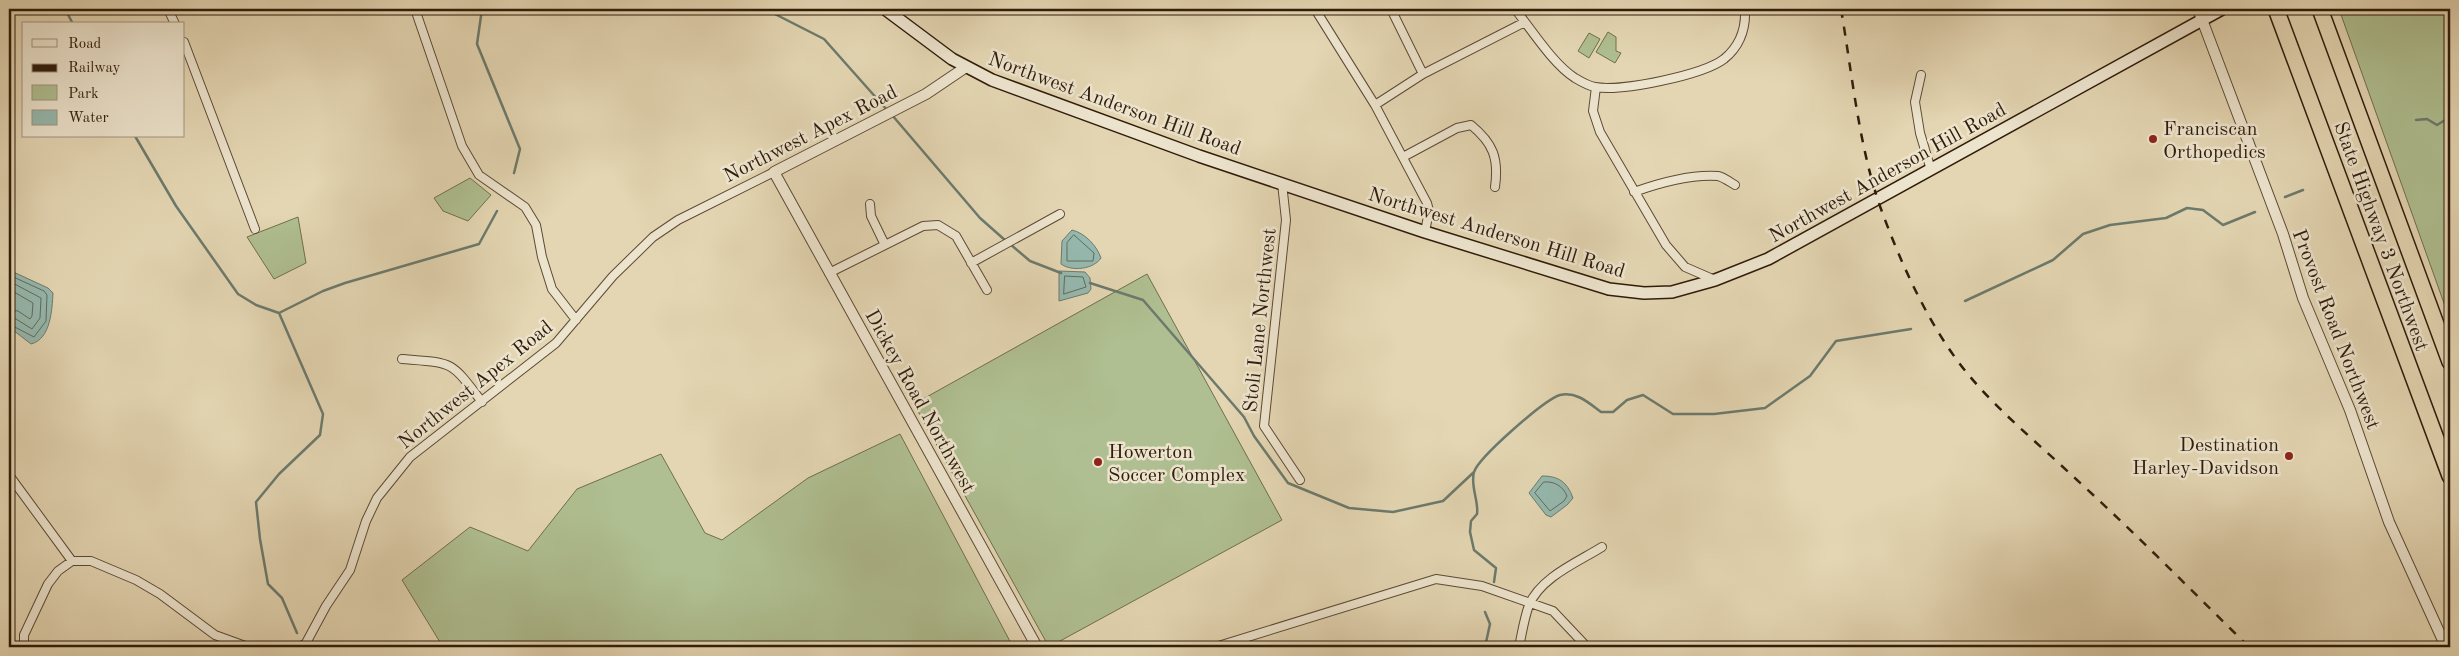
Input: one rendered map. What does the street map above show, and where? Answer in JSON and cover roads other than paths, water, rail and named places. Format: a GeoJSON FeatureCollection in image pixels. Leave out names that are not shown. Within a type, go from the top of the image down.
{"type":"FeatureCollection","features":[{"type":"Feature","properties":{"kind":"highway","name":"State Highway 3 Northwest"},"geometry":{"type":"LineString","coordinates":[[2320,9],[2450,362]]}},
{"type":"Feature","properties":{"kind":"highway","name":"State Highway 3 Northwest"},"geometry":{"type":"LineString","coordinates":[[2276,10],[2450,476]]}},
{"type":"Feature","properties":{"kind":"main road","name":"Northwest Anderson Hill Road"},"geometry":{"type":"LineString","coordinates":[[885,9],[940,51],[992,80],[1199,156],[1425,232],[1621,291],[1664,293],[1715,280],[1768,259],[2222,9]]}},
{"type":"Feature","properties":{"kind":"street"},"geometry":{"type":"LineString","coordinates":[[168,9],[175,22]]}},
{"type":"Feature","properties":{"kind":"street"},"geometry":{"type":"LineString","coordinates":[[415,9],[462,146],[479,175],[525,207],[536,224],[542,257],[552,289],[576,320]]}},
{"type":"Feature","properties":{"kind":"street"},"geometry":{"type":"LineString","coordinates":[[1314,9],[1375,105],[1427,203],[1429,211],[1425,232]]}},
{"type":"Feature","properties":{"kind":"street"},"geometry":{"type":"LineString","coordinates":[[1391,9],[1423,74]]}},
{"type":"Feature","properties":{"kind":"street"},"geometry":{"type":"LineString","coordinates":[[1515,9],[1555,59],[1574,77],[1596,87],[1640,85],[1705,70],[1724,59],[1735,48],[1742,36],[1745,9]]}},
{"type":"Feature","properties":{"kind":"street","name":"Provost Road Northwest"},"geometry":{"type":"LineString","coordinates":[[2198,9],[2283,234],[2303,298],[2350,410],[2389,522],[2446,647]]}},
{"type":"Feature","properties":{"kind":"street"},"geometry":{"type":"LineString","coordinates":[[1375,105],[1423,74],[1525,22]]}},
{"type":"Feature","properties":{"kind":"street"},"geometry":{"type":"LineString","coordinates":[[185,45],[255,229]]}},
{"type":"Feature","properties":{"kind":"street","name":"Northwest Apex Road"},"geometry":{"type":"LineString","coordinates":[[300,647],[306,643],[326,606],[350,570],[366,520],[377,498],[410,457],[556,343],[613,276],[653,237],[678,220],[926,94],[966,67]]}},
{"type":"Feature","properties":{"kind":"street"},"geometry":{"type":"LineString","coordinates":[[1921,75],[1915,102],[1920,132],[1931,170]]}},
{"type":"Feature","properties":{"kind":"street"},"geometry":{"type":"LineString","coordinates":[[1596,87],[1593,111],[1600,132],[1666,245],[1685,267],[1715,280]]}},
{"type":"Feature","properties":{"kind":"street"},"geometry":{"type":"LineString","coordinates":[[1403,157],[1457,128],[1471,125],[1482,134],[1498,165],[1495,187]]}},
{"type":"Feature","properties":{"kind":"street","name":"Dickey Road Northwest"},"geometry":{"type":"LineString","coordinates":[[774,172],[1037,647]]}},
{"type":"Feature","properties":{"kind":"street"},"geometry":{"type":"LineString","coordinates":[[1634,192],[1660,183],[1701,177],[1719,176],[1735,185]]}},
{"type":"Feature","properties":{"kind":"street","name":"Stoli Lane Northwest"},"geometry":{"type":"LineString","coordinates":[[1282,183],[1286,220],[1264,426],[1300,480]]}},
{"type":"Feature","properties":{"kind":"street"},"geometry":{"type":"LineString","coordinates":[[870,204],[871,216],[885,245]]}},
{"type":"Feature","properties":{"kind":"street"},"geometry":{"type":"LineString","coordinates":[[971,263],[1060,214]]}},
{"type":"Feature","properties":{"kind":"street"},"geometry":{"type":"LineString","coordinates":[[829,273],[923,226],[938,225],[956,236],[987,290]]}},
{"type":"Feature","properties":{"kind":"street"},"geometry":{"type":"LineString","coordinates":[[402,359],[448,364],[458,371],[482,402]]}},
{"type":"Feature","properties":{"kind":"street"},"geometry":{"type":"LineString","coordinates":[[9,475],[72,561]]}},
{"type":"Feature","properties":{"kind":"street"},"geometry":{"type":"LineString","coordinates":[[1519,647],[1530,603],[1542,587],[1563,571],[1602,547]]}},
{"type":"Feature","properties":{"kind":"street"},"geometry":{"type":"LineString","coordinates":[[24,647],[24,635],[48,584],[58,571],[72,561],[91,561],[136,580],[160,594],[215,634],[248,647]]}},
{"type":"Feature","properties":{"kind":"street"},"geometry":{"type":"LineString","coordinates":[[1215,647],[1436,579],[1482,586],[1553,611],[1587,647]]}},
{"type":"Feature","properties":{"kind":"water"},"geometry":{"type":"Polygon","coordinates":[[[1072,230],[1086,237],[1093,245],[1101,258],[1098,262],[1088,267],[1077,269],[1061,264],[1062,241],[1072,230]]]}},
{"type":"Feature","properties":{"kind":"water"},"geometry":{"type":"Polygon","coordinates":[[[9,270],[48,288],[53,293],[51,315],[46,330],[38,341],[31,344],[9,327],[9,270]]]}},
{"type":"Feature","properties":{"kind":"water"},"geometry":{"type":"Polygon","coordinates":[[[1059,271],[1085,272],[1090,278],[1091,289],[1088,293],[1059,301],[1059,271]]]}},
{"type":"Feature","properties":{"kind":"water"},"geometry":{"type":"Polygon","coordinates":[[[1542,476],[1553,477],[1562,481],[1573,498],[1551,517],[1546,515],[1529,493],[1542,476]]]}},
{"type":"Feature","properties":{"kind":"waterway"},"geometry":{"type":"LineString","coordinates":[[65,9],[72,22]]}},
{"type":"Feature","properties":{"kind":"waterway"},"geometry":{"type":"LineString","coordinates":[[482,9],[477,44],[520,149],[514,173]]}},
{"type":"Feature","properties":{"kind":"waterway"},"geometry":{"type":"LineString","coordinates":[[765,9],[824,39],[887,110]]}},
{"type":"Feature","properties":{"kind":"waterway"},"geometry":{"type":"LineString","coordinates":[[892,115],[980,218],[1006,241]]}},
{"type":"Feature","properties":{"kind":"waterway"},"geometry":{"type":"LineString","coordinates":[[2416,120],[2427,119],[2437,125],[2450,117]]}},
{"type":"Feature","properties":{"kind":"waterway"},"geometry":{"type":"LineString","coordinates":[[136,138],[176,206],[238,294],[256,305],[279,313],[323,414],[320,435],[279,474],[256,502],[268,584],[282,598],[297,633]]}},
{"type":"Feature","properties":{"kind":"waterway"},"geometry":{"type":"LineString","coordinates":[[2285,197],[2303,190]]}},
{"type":"Feature","properties":{"kind":"waterway"},"geometry":{"type":"LineString","coordinates":[[1965,301],[2053,260],[2083,234],[2110,225],[2166,218],[2187,208],[2203,210],[2223,225],[2255,212]]}},
{"type":"Feature","properties":{"kind":"waterway"},"geometry":{"type":"LineString","coordinates":[[279,313],[323,291],[345,283],[479,244],[497,211]]}},
{"type":"Feature","properties":{"kind":"waterway"},"geometry":{"type":"LineString","coordinates":[[1010,244],[1030,261],[1061,273]]}},
{"type":"Feature","properties":{"kind":"waterway"},"geometry":{"type":"LineString","coordinates":[[1090,283],[1143,300],[1244,417],[1254,436],[1288,483],[1349,508],[1393,512],[1443,501],[1474,472]]}},
{"type":"Feature","properties":{"kind":"waterway"},"geometry":{"type":"LineString","coordinates":[[1494,582],[1496,568],[1474,550],[1470,532],[1471,521],[1477,514],[1473,483],[1474,472],[1487,454],[1499,442],[1552,399],[1566,394],[1577,396],[1601,412],[1613,412],[1627,400],[1643,395],[1673,414],[1714,414],[1765,408],[1810,376],[1836,341],[1911,329]]}},
{"type":"Feature","properties":{"kind":"waterway"},"geometry":{"type":"LineString","coordinates":[[1485,612],[1490,624],[1485,647]]}},
{"type":"Feature","properties":{"kind":"railway"},"geometry":{"type":"LineString","coordinates":[[1841,9],[1857,110],[1873,186],[1907,273],[1941,336],[1967,373],[1992,401],[2121,521],[2249,647]]}},
{"type":"Feature","properties":{"kind":"place","name":"Franciscan Orthopedics"},"geometry":{"type":"Point","coordinates":[2153,139]}},
{"type":"Feature","properties":{"kind":"place","name":"Destination Harley-Davidson"},"geometry":{"type":"Point","coordinates":[2289,456]}},
{"type":"Feature","properties":{"kind":"place","name":"Howerton Soccer Complex"},"geometry":{"type":"Point","coordinates":[1098,462]}}]}
